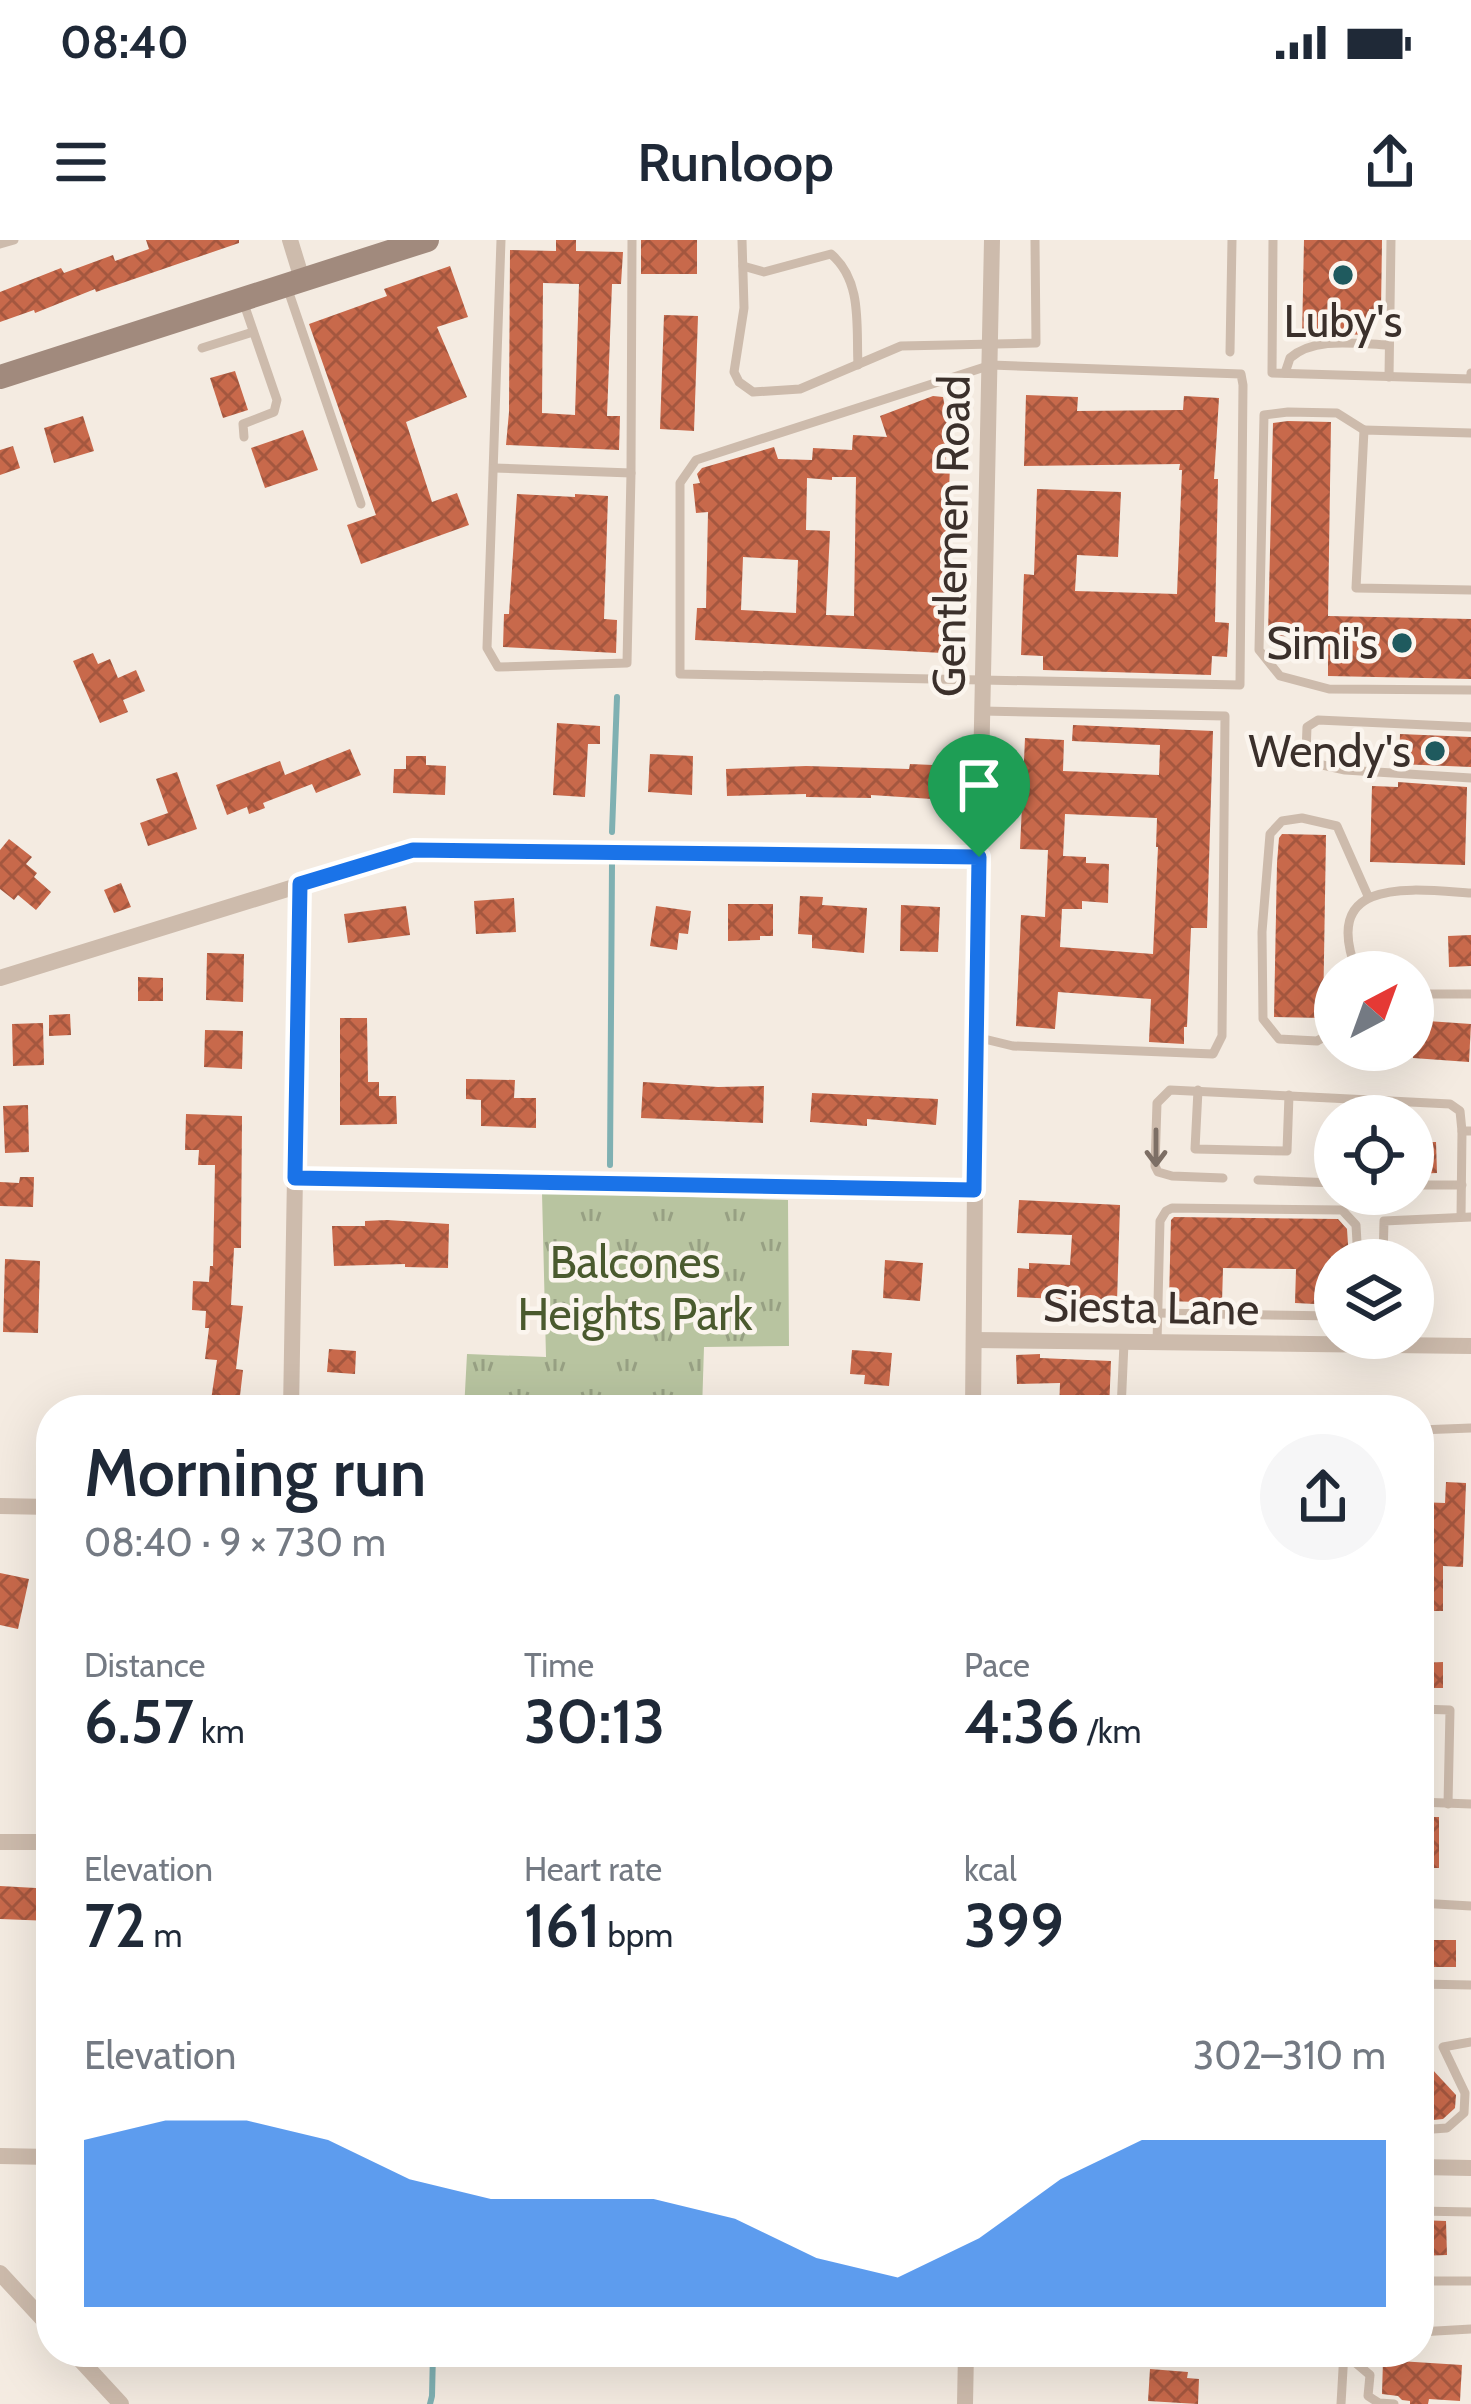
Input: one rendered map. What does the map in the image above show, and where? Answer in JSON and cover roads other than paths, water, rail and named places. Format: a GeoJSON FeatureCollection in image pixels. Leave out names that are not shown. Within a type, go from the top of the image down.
{"type":"FeatureCollection","features":[{"type":"Feature","properties":{"kind":"street"},"geometry":{"type":"LineString","coordinates":[[290,240],[294,282]]}},
{"type":"Feature","properties":{"kind":"street"},"geometry":{"type":"LineString","coordinates":[[0,377],[427,240]]}},
{"type":"Feature","properties":{"kind":"street","name":"Gentlemen Road"},"geometry":{"type":"LineString","coordinates":[[973,1395],[992,240]]}},
{"type":"Feature","properties":{"kind":"street"},"geometry":{"type":"LineString","coordinates":[[0,978],[413,850],[979,857]]}},
{"type":"Feature","properties":{"kind":"street"},"geometry":{"type":"LineString","coordinates":[[291,1395],[300,884]]}},
{"type":"Feature","properties":{"kind":"street"},"geometry":{"type":"LineString","coordinates":[[295,1178],[974,1190]]}},
{"type":"Feature","properties":{"kind":"street","name":"Siesta Lane"},"geometry":{"type":"LineString","coordinates":[[974,1340],[1314,1342]]}},
{"type":"Feature","properties":{"kind":"street","name":"Siesta Lane"},"geometry":{"type":"LineString","coordinates":[[1434,1344],[1471,1346]]}},
{"type":"Feature","properties":{"kind":"street"},"geometry":{"type":"LineString","coordinates":[[0,1506],[36,1507]]}},
{"type":"Feature","properties":{"kind":"street"},"geometry":{"type":"LineString","coordinates":[[0,1842],[36,1842]]}},
{"type":"Feature","properties":{"kind":"street"},"geometry":{"type":"LineString","coordinates":[[0,2156],[36,2156]]}},
{"type":"Feature","properties":{"kind":"street"},"geometry":{"type":"LineString","coordinates":[[1434,2168],[1471,2168]]}},
{"type":"Feature","properties":{"kind":"street"},"geometry":{"type":"LineString","coordinates":[[0,2273],[36,2312]]}},
{"type":"Feature","properties":{"kind":"street"},"geometry":{"type":"LineString","coordinates":[[87,2367],[121,2404]]}},
{"type":"Feature","properties":{"kind":"street"},"geometry":{"type":"LineString","coordinates":[[965,2404],[966,2367]]}},
{"type":"Feature","properties":{"kind":"lane"},"geometry":{"type":"LineString","coordinates":[[0,244],[14,240]]}},
{"type":"Feature","properties":{"kind":"lane"},"geometry":{"type":"LineString","coordinates":[[500,240],[487,648],[498,667],[627,663],[632,242]]}},
{"type":"Feature","properties":{"kind":"lane"},"geometry":{"type":"LineString","coordinates":[[742,240],[744,308],[734,372],[753,392],[800,389],[901,346],[1036,343],[1035,240]]}},
{"type":"Feature","properties":{"kind":"lane"},"geometry":{"type":"LineString","coordinates":[[1230,352],[1232,240]]}},
{"type":"Feature","properties":{"kind":"lane"},"geometry":{"type":"LineString","coordinates":[[1273,240],[1272,373],[1471,380],[1471,373]]}},
{"type":"Feature","properties":{"kind":"lane"},"geometry":{"type":"LineString","coordinates":[[1389,377],[1391,240]]}},
{"type":"Feature","properties":{"kind":"lane"},"geometry":{"type":"LineString","coordinates":[[743,266],[764,272],[831,254],[843,266],[855,296],[858,365]]}},
{"type":"Feature","properties":{"kind":"lane"},"geometry":{"type":"LineString","coordinates":[[294,282],[361,504]]}},
{"type":"Feature","properties":{"kind":"lane"},"geometry":{"type":"LineString","coordinates":[[242,298],[277,400],[274,412],[243,424],[244,436]]}},
{"type":"Feature","properties":{"kind":"lane"},"geometry":{"type":"LineString","coordinates":[[202,348],[253,332]]}},
{"type":"Feature","properties":{"kind":"lane"},"geometry":{"type":"LineString","coordinates":[[1285,373],[1289,358],[1307,347],[1389,345]]}},
{"type":"Feature","properties":{"kind":"lane"},"geometry":{"type":"LineString","coordinates":[[991,364],[1240,374],[1240,685],[680,674],[680,483],[696,460],[991,364]]}},
{"type":"Feature","properties":{"kind":"lane"},"geometry":{"type":"LineString","coordinates":[[1471,434],[1364,430],[1337,413],[1264,416],[1259,650],[1280,676],[1329,688],[1471,690]]}},
{"type":"Feature","properties":{"kind":"lane"},"geometry":{"type":"LineString","coordinates":[[1364,430],[1356,587],[1471,590]]}},
{"type":"Feature","properties":{"kind":"lane"},"geometry":{"type":"LineString","coordinates":[[494,468],[631,473]]}},
{"type":"Feature","properties":{"kind":"lane"},"geometry":{"type":"LineString","coordinates":[[976,1037],[1013,1046],[1213,1054],[1222,1036],[1225,716],[982,711]]}},
{"type":"Feature","properties":{"kind":"lane"},"geometry":{"type":"LineString","coordinates":[[1471,727],[1318,720],[1306,727],[1306,753],[1318,764],[1471,778]]}},
{"type":"Feature","properties":{"kind":"lane"},"geometry":{"type":"LineString","coordinates":[[1314,1041],[1279,1039],[1263,1019],[1262,932],[1270,834],[1282,821],[1303,818],[1336,826],[1368,896]]}},
{"type":"Feature","properties":{"kind":"lane"},"geometry":{"type":"LineString","coordinates":[[1352,951],[1351,920],[1368,896],[1420,889],[1471,893]]}},
{"type":"Feature","properties":{"kind":"lane"},"geometry":{"type":"LineString","coordinates":[[1434,994],[1471,994]]}},
{"type":"Feature","properties":{"kind":"lane"},"geometry":{"type":"LineString","coordinates":[[1223,1174],[1207,1178],[1158,1172],[1157,1103],[1161,1096],[1170,1090],[1198,1090],[1450,1104],[1460,1112],[1466,1131],[1462,1185],[1466,1217],[1384,1221],[1384,1239]]}},
{"type":"Feature","properties":{"kind":"lane"},"geometry":{"type":"LineString","coordinates":[[1198,1090],[1196,1149],[1288,1151],[1289,1095]]}},
{"type":"Feature","properties":{"kind":"lane"},"geometry":{"type":"LineString","coordinates":[[1259,1175],[1314,1182]]}},
{"type":"Feature","properties":{"kind":"lane"},"geometry":{"type":"LineString","coordinates":[[1434,1185],[1462,1185]]}},
{"type":"Feature","properties":{"kind":"lane"},"geometry":{"type":"LineString","coordinates":[[1157,1343],[1160,1221],[1166,1210],[1342,1210],[1356,1225],[1357,1239]]}},
{"type":"Feature","properties":{"kind":"lane"},"geometry":{"type":"LineString","coordinates":[[1157,1312],[1314,1316]]}},
{"type":"Feature","properties":{"kind":"lane"},"geometry":{"type":"LineString","coordinates":[[1122,1395],[1124,1342]]}},
{"type":"Feature","properties":{"kind":"lane"},"geometry":{"type":"LineString","coordinates":[[1434,1430],[1471,1429]]}},
{"type":"Feature","properties":{"kind":"lane"},"geometry":{"type":"LineString","coordinates":[[1434,1709],[1450,1710],[1448,1804]]}},
{"type":"Feature","properties":{"kind":"lane"},"geometry":{"type":"LineString","coordinates":[[1434,1803],[1471,1804]]}},
{"type":"Feature","properties":{"kind":"lane"},"geometry":{"type":"LineString","coordinates":[[1434,1904],[1471,1906]]}},
{"type":"Feature","properties":{"kind":"lane"},"geometry":{"type":"LineString","coordinates":[[1434,1984],[1471,1985]]}},
{"type":"Feature","properties":{"kind":"lane"},"geometry":{"type":"LineString","coordinates":[[1434,2129],[1447,2128],[1464,2113],[1468,2092],[1443,2047],[1471,2042]]}},
{"type":"Feature","properties":{"kind":"lane"},"geometry":{"type":"LineString","coordinates":[[1434,2211],[1471,2212]]}},
{"type":"Feature","properties":{"kind":"lane"},"geometry":{"type":"LineString","coordinates":[[1434,2281],[1471,2281]]}},
{"type":"Feature","properties":{"kind":"lane"},"geometry":{"type":"LineString","coordinates":[[1434,2331],[1471,2329]]}},
{"type":"Feature","properties":{"kind":"lane"},"geometry":{"type":"LineString","coordinates":[[1341,2404],[1343,2367]]}},
{"type":"Feature","properties":{"kind":"lane"},"geometry":{"type":"LineString","coordinates":[[1361,2367],[1370,2375],[1368,2396],[1378,2403],[1394,2404]]}},
{"type":"Feature","properties":{"kind":"waterway"},"geometry":{"type":"LineString","coordinates":[[612,832],[617,697]]}},
{"type":"Feature","properties":{"kind":"waterway"},"geometry":{"type":"LineString","coordinates":[[610,1165],[612,864]]}},
{"type":"Feature","properties":{"kind":"waterway"},"geometry":{"type":"LineString","coordinates":[[430,2404],[433,2367]]}},
{"type":"Feature","properties":{"kind":"place","name":"Luby's"},"geometry":{"type":"Point","coordinates":[1343,275]}},
{"type":"Feature","properties":{"kind":"place","name":"Simi's"},"geometry":{"type":"Point","coordinates":[1402,643]}},
{"type":"Feature","properties":{"kind":"place","name":"Wendy's"},"geometry":{"type":"Point","coordinates":[1435,751]}},
{"type":"Feature","properties":{"kind":"park label","name":"Balcones Heights Park"},"geometry":{"type":"Point","coordinates":[635,1288]}}]}
